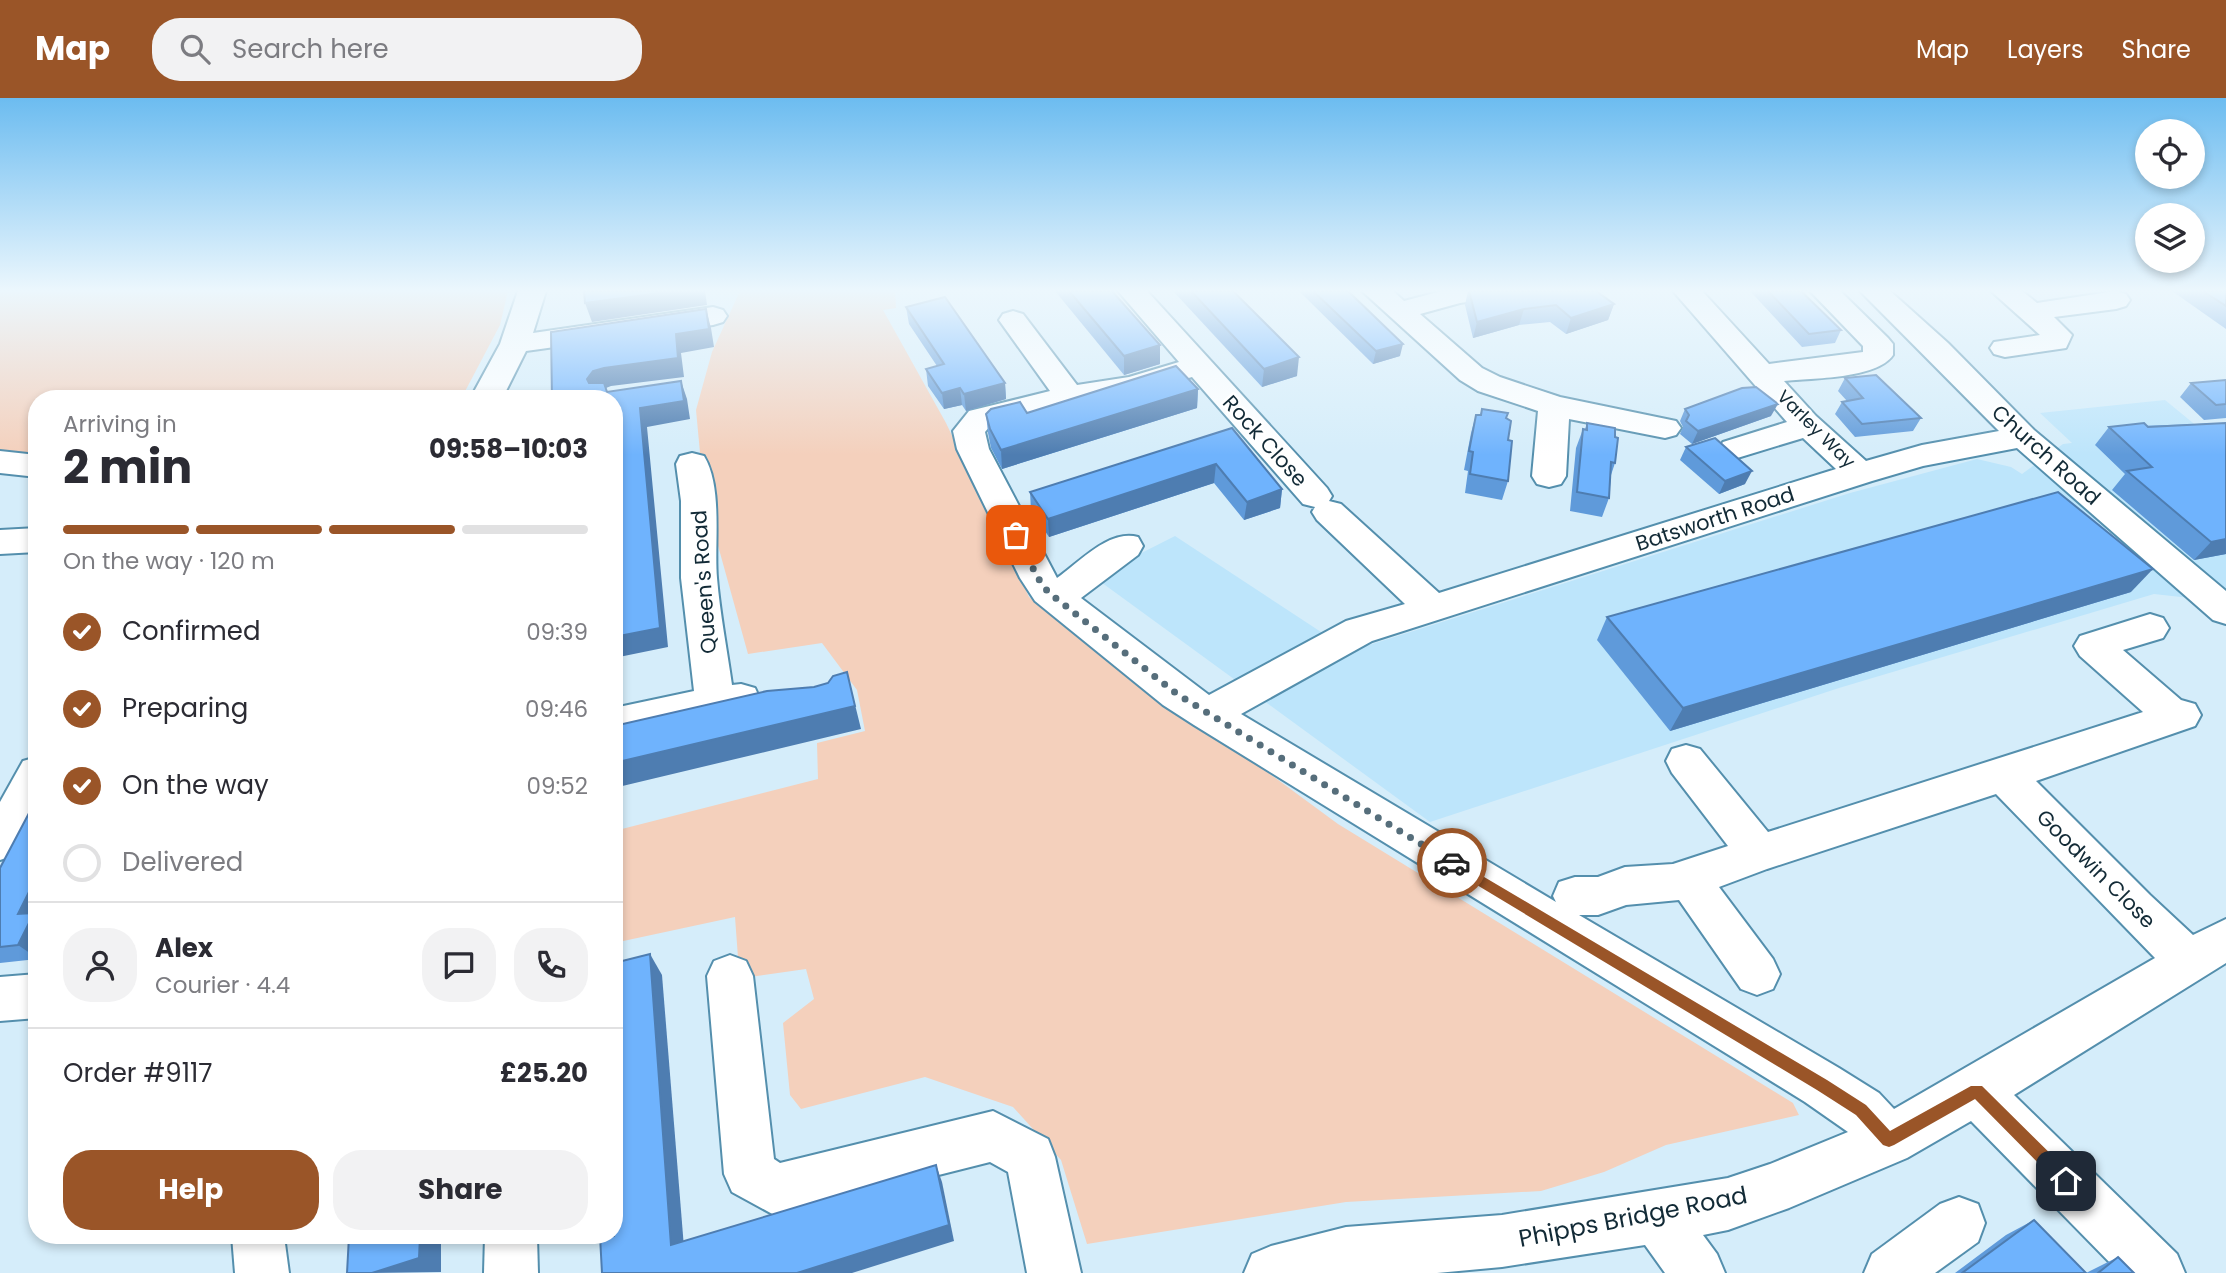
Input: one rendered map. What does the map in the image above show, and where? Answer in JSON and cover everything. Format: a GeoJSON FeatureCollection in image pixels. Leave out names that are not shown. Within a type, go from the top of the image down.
{"type":"FeatureCollection","features":[{"type":"Feature","properties":{"kind":"street"},"geometry":{"type":"LineString","coordinates":[[491,390],[514,346]]}},
{"type":"Feature","properties":{"kind":"street"},"geometry":{"type":"LineString","coordinates":[[1032,346],[1069,396]]}},
{"type":"Feature","properties":{"kind":"street","name":"Rock Close"},"geometry":{"type":"LineString","coordinates":[[1180,346],[1322,504],[1412,615]]}},
{"type":"Feature","properties":{"kind":"street"},"geometry":{"type":"LineString","coordinates":[[1439,346],[1471,374],[1500,389],[1631,428],[1665,428]]}},
{"type":"Feature","properties":{"kind":"street","name":"Varley Way"},"geometry":{"type":"LineString","coordinates":[[1737,346],[1809,426],[1860,473]]}},
{"type":"Feature","properties":{"kind":"street"},"geometry":{"type":"LineString","coordinates":[[1763,374],[1861,363],[1878,355],[1878,346]]}},
{"type":"Feature","properties":{"kind":"street","name":"Church Road"},"geometry":{"type":"LineString","coordinates":[[1934,346],[2023,437],[2082,490],[2218,594]]}},
{"type":"Feature","properties":{"kind":"street"},"geometry":{"type":"LineString","coordinates":[[2005,348],[2023,346]]}},
{"type":"Feature","properties":{"kind":"street"},"geometry":{"type":"LineString","coordinates":[[1198,366],[1133,386],[1069,396],[980,418],[970,430],[973,449],[1038,578],[1057,597],[1177,694],[1335,793],[1822,1085],[1861,1110],[1889,1140]]}},
{"type":"Feature","properties":{"kind":"street"},"geometry":{"type":"LineString","coordinates":[[1549,476],[1554,406]]}},
{"type":"Feature","properties":{"kind":"street"},"geometry":{"type":"LineString","coordinates":[[1734,449],[1809,426]]}},
{"type":"Feature","properties":{"kind":"street","name":"Batsworth Road"},"geometry":{"type":"LineString","coordinates":[[1208,714],[1359,631],[1860,473],[1922,456],[2023,437]]}},
{"type":"Feature","properties":{"kind":"street"},"geometry":{"type":"LineString","coordinates":[[0,462],[28,465]]}},
{"type":"Feature","properties":{"kind":"street","name":"Queen's Road"},"geometry":{"type":"LineString","coordinates":[[692,464],[698,501],[699,578],[715,701]]}},
{"type":"Feature","properties":{"kind":"street"},"geometry":{"type":"LineString","coordinates":[[0,542],[28,540]]}},
{"type":"Feature","properties":{"kind":"street"},"geometry":{"type":"LineString","coordinates":[[1057,597],[1126,546]]}},
{"type":"Feature","properties":{"kind":"street"},"geometry":{"type":"LineString","coordinates":[[1575,896],[1598,896],[1625,886],[1673,883],[1695,877],[1759,853],[2178,716],[2093,646],[2150,628]]}},
{"type":"Feature","properties":{"kind":"street"},"geometry":{"type":"LineString","coordinates":[[623,722],[715,701],[780,696]]}},
{"type":"Feature","properties":{"kind":"street"},"geometry":{"type":"LineString","coordinates":[[1686,761],[1759,853]]}},
{"type":"Feature","properties":{"kind":"street","name":"Goodwin Close"},"geometry":{"type":"LineString","coordinates":[[2004,775],[2134,909],[2208,950]]}},
{"type":"Feature","properties":{"kind":"street"},"geometry":{"type":"LineString","coordinates":[[0,842],[28,790]]}},
{"type":"Feature","properties":{"kind":"street"},"geometry":{"type":"LineString","coordinates":[[1695,877],[1699,896],[1757,974]]}},
{"type":"Feature","properties":{"kind":"street","name":"Phipps Bridge Road"},"geometry":{"type":"LineString","coordinates":[[1272,1273],[1346,1254],[1506,1257],[1657,1217],[1728,1204],[1771,1190],[1889,1140],[1976,1091],[2208,950]]}},
{"type":"Feature","properties":{"kind":"street"},"geometry":{"type":"LineString","coordinates":[[730,976],[750,1174],[776,1190],[993,1136],[1030,1157],[1055,1273]]}},
{"type":"Feature","properties":{"kind":"street"},"geometry":{"type":"LineString","coordinates":[[0,999],[28,997]]}},
{"type":"Feature","properties":{"kind":"street"},"geometry":{"type":"LineString","coordinates":[[1976,1091],[2158,1273]]}},
{"type":"Feature","properties":{"kind":"street"},"geometry":{"type":"LineString","coordinates":[[1657,1217],[1698,1273]]}},
{"type":"Feature","properties":{"kind":"street"},"geometry":{"type":"LineString","coordinates":[[1891,1273],[1959,1223]]}},
{"type":"Feature","properties":{"kind":"street"},"geometry":{"type":"LineString","coordinates":[[259,1244],[262,1273]]}},
{"type":"Feature","properties":{"kind":"street"},"geometry":{"type":"LineString","coordinates":[[511,1244],[511,1273]]}},
{"type":"Feature","properties":{"kind":"shaded area"},"geometry":{"type":"Polygon","coordinates":[[[0,346],[489,346],[466,390],[28,390],[28,462],[0,457],[0,346]]]}},
{"type":"Feature","properties":{"kind":"shaded area"},"geometry":{"type":"Polygon","coordinates":[[[715,346],[903,346],[946,423],[1029,597],[1338,824],[1793,1103],[1799,1115],[1666,1145],[1604,1172],[1541,1191],[1346,1202],[1087,1244],[1061,1160],[1013,1107],[925,1077],[801,1109],[790,1095],[783,1023],[814,999],[806,969],[750,977],[739,971],[735,917],[623,941],[623,829],[818,779],[817,743],[865,731],[857,690],[822,643],[748,654],[704,495],[696,410],[715,346]]]}},
{"type":"Feature","properties":{"kind":"shaded area"},"geometry":{"type":"Polygon","coordinates":[[[2165,400],[2204,432],[2226,431],[2226,602],[2154,594],[1839,688],[1430,822],[1094,577],[1175,536],[1350,651],[1850,493],[1977,459],[2011,467],[2022,474],[2063,444],[2072,443],[2040,413],[2165,400]]]}},
{"type":"Feature","properties":{"kind":"building"},"geometry":{"type":"Polygon","coordinates":[[[551,346],[677,346],[678,358],[593,371],[587,379],[589,383],[604,383],[606,390],[552,390],[551,346]]]}},
{"type":"Feature","properties":{"kind":"building"},"geometry":{"type":"Polygon","coordinates":[[[932,346],[979,346],[1005,383],[964,394],[960,388],[942,393],[926,369],[944,364],[932,346]]]}},
{"type":"Feature","properties":{"kind":"building"},"geometry":{"type":"Polygon","coordinates":[[[1115,346],[1157,346],[1124,356],[1115,346]]]}},
{"type":"Feature","properties":{"kind":"building"},"geometry":{"type":"Polygon","coordinates":[[[1242,346],[1288,346],[1299,357],[1264,369],[1242,346]]]}},
{"type":"Feature","properties":{"kind":"building"},"geometry":{"type":"Polygon","coordinates":[[[1371,346],[1396,346],[1376,351],[1371,346]]]}},
{"type":"Feature","properties":{"kind":"building"},"geometry":{"type":"Polygon","coordinates":[[[1176,366],[1198,389],[1001,450],[990,429],[986,414],[991,409],[1020,402],[1027,413],[1176,366]]]}},
{"type":"Feature","properties":{"kind":"building"},"geometry":{"type":"Polygon","coordinates":[[[1876,375],[1921,418],[1862,424],[1842,402],[1863,398],[1845,378],[1876,375]]]}},
{"type":"Feature","properties":{"kind":"building"},"geometry":{"type":"Polygon","coordinates":[[[2226,380],[2226,404],[2216,405],[2191,383],[2226,380]]]}},
{"type":"Feature","properties":{"kind":"building"},"geometry":{"type":"Polygon","coordinates":[[[681,381],[684,401],[640,408],[660,628],[623,635],[623,390],[620,390],[681,381]]]}},
{"type":"Feature","properties":{"kind":"building"},"geometry":{"type":"Polygon","coordinates":[[[1756,387],[1778,404],[1698,431],[1686,421],[1689,415],[1685,409],[1742,388],[1756,387]]]}},
{"type":"Feature","properties":{"kind":"building"},"geometry":{"type":"Polygon","coordinates":[[[1482,409],[1508,413],[1506,418],[1511,421],[1508,481],[1470,474],[1473,452],[1469,451],[1476,415],[1481,415],[1482,409]]]}},
{"type":"Feature","properties":{"kind":"building"},"geometry":{"type":"Polygon","coordinates":[[[1587,423],[1615,428],[1615,437],[1618,438],[1615,463],[1611,462],[1609,498],[1577,492],[1583,429],[1587,430],[1587,423]]]}},
{"type":"Feature","properties":{"kind":"building"},"geometry":{"type":"Polygon","coordinates":[[[2144,423],[2148,427],[2226,423],[2226,539],[2211,542],[2127,471],[2152,467],[2109,427],[2144,423]]]}},
{"type":"Feature","properties":{"kind":"building"},"geometry":{"type":"Polygon","coordinates":[[[1232,428],[1282,489],[1247,502],[1216,464],[1048,519],[1030,492],[1232,428]]]}},
{"type":"Feature","properties":{"kind":"building"},"geometry":{"type":"Polygon","coordinates":[[[1715,438],[1752,471],[1725,481],[1686,447],[1715,438]]]}},
{"type":"Feature","properties":{"kind":"building"},"geometry":{"type":"Polygon","coordinates":[[[2058,492],[2153,569],[1683,708],[1607,617],[2058,492]]]}},
{"type":"Feature","properties":{"kind":"building"},"geometry":{"type":"Polygon","coordinates":[[[847,672],[855,706],[623,761],[623,724],[767,691],[814,687],[828,683],[833,676],[847,672]]]}},
{"type":"Feature","properties":{"kind":"building"},"geometry":{"type":"Polygon","coordinates":[[[28,815],[28,894],[18,914],[28,913],[28,925],[18,945],[0,947],[0,868],[28,815]]]}},
{"type":"Feature","properties":{"kind":"building"},"geometry":{"type":"Polygon","coordinates":[[[650,954],[671,1245],[936,1165],[949,1225],[797,1273],[602,1273],[600,1244],[623,1244],[623,961],[650,954]]]}},
{"type":"Feature","properties":{"kind":"building"},"geometry":{"type":"Polygon","coordinates":[[[2034,1220],[2086,1273],[1962,1273],[2034,1220]]]}},
{"type":"Feature","properties":{"kind":"building"},"geometry":{"type":"Polygon","coordinates":[[[349,1244],[420,1244],[419,1258],[372,1273],[347,1273],[349,1244]]]}},
{"type":"Feature","properties":{"kind":"building"},"geometry":{"type":"Polygon","coordinates":[[[2118,1257],[2134,1273],[2098,1273],[2118,1257]]]}},
{"type":"Feature","properties":{"kind":"way so far"},"geometry":{"type":"LineString","coordinates":[[1016,535],[1048,592],[1177,694],[1452,863]]}},
{"type":"Feature","properties":{"kind":"route"},"geometry":{"type":"LineString","coordinates":[[1452,863],[1822,1085],[1861,1110],[1889,1140],[1976,1091],[2066,1181]]}}]}
